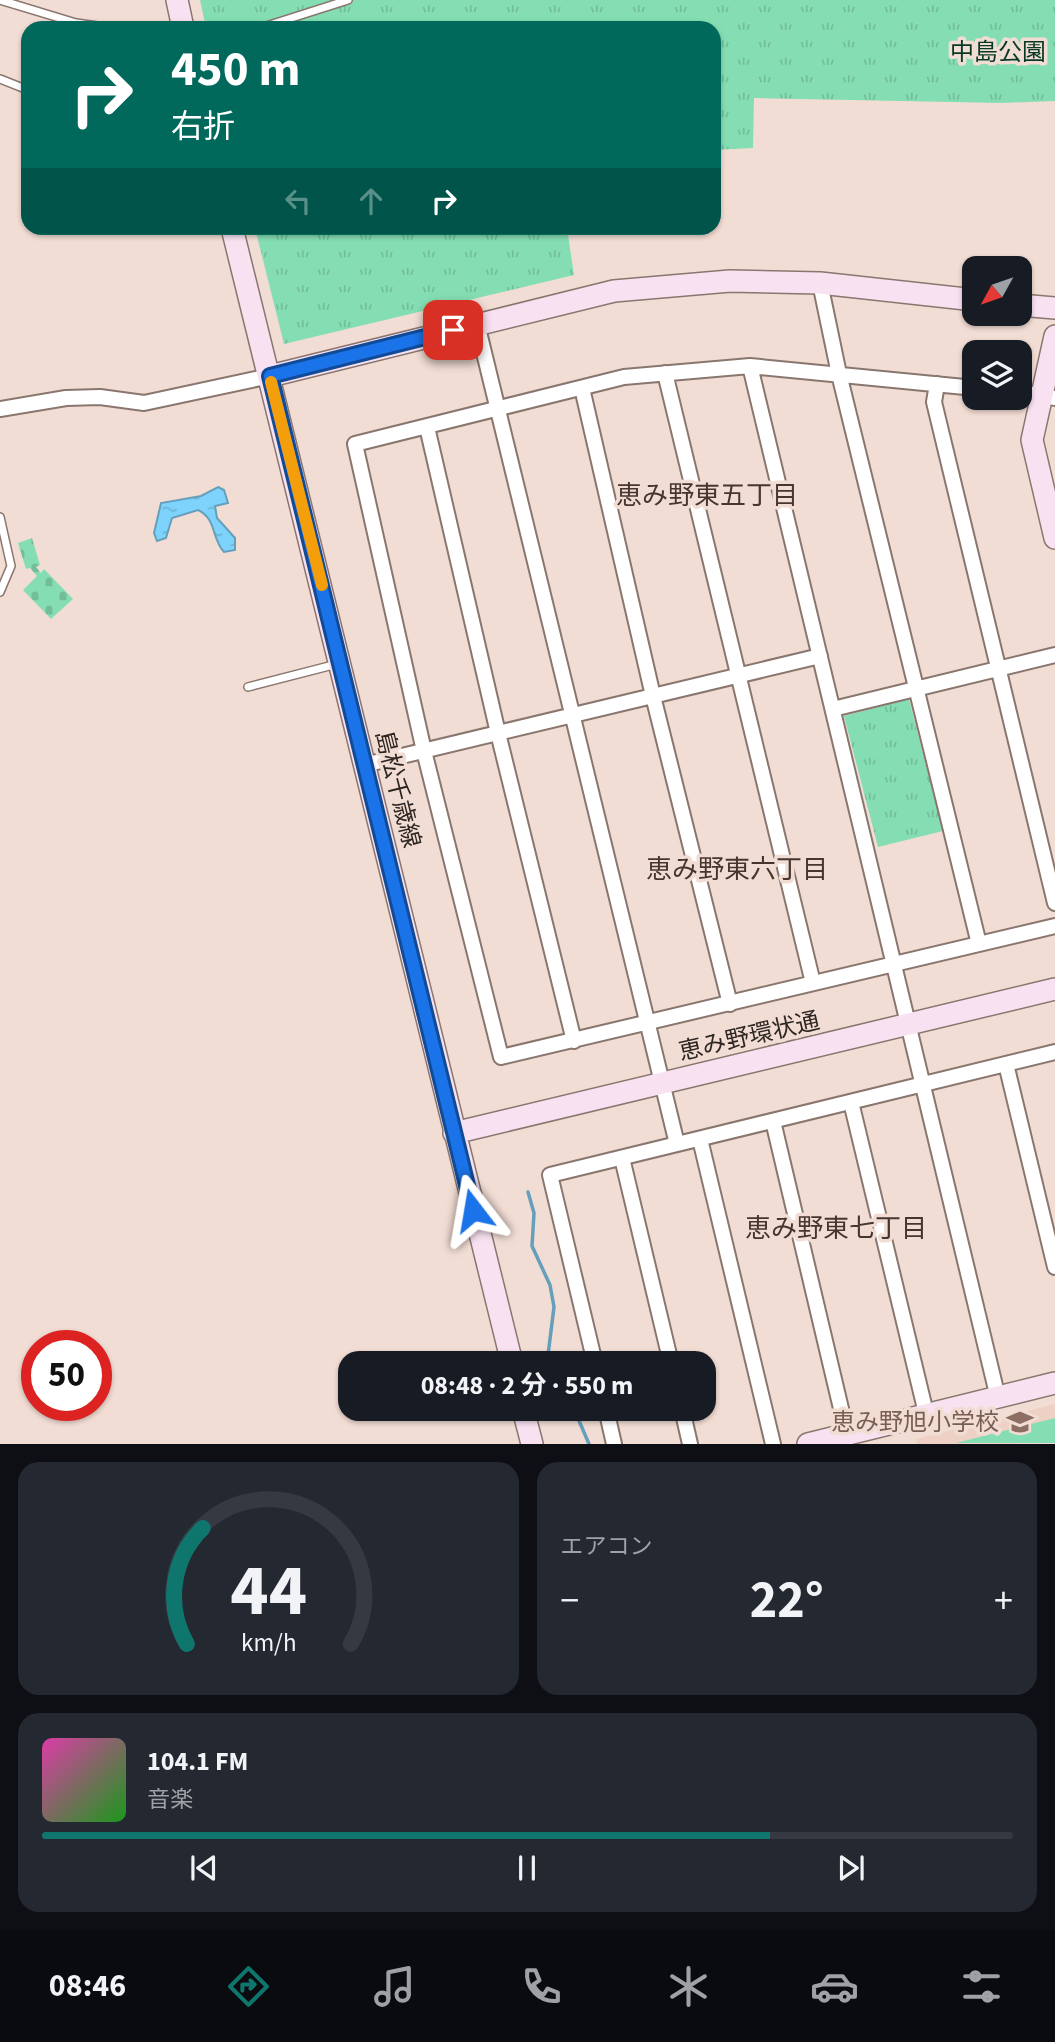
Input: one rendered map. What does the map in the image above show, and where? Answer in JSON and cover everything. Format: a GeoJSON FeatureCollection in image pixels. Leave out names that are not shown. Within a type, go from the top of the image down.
{"type":"FeatureCollection","features":[{"type":"Feature","properties":{"kind":"street"},"geometry":{"type":"LineString","coordinates":[[177,0],[182,21]]}},
{"type":"Feature","properties":{"kind":"street","name":"島松千歳線"},"geometry":{"type":"LineString","coordinates":[[234,235],[509,1351]]}},
{"type":"Feature","properties":{"kind":"street"},"geometry":{"type":"LineString","coordinates":[[0,409],[66,398],[100,397],[144,403],[270,376],[614,291],[730,281],[820,284],[962,299]]}},
{"type":"Feature","properties":{"kind":"street"},"geometry":{"type":"LineString","coordinates":[[820,284],[839,374],[979,944]]}},
{"type":"Feature","properties":{"kind":"street"},"geometry":{"type":"LineString","coordinates":[[1032,305],[1055,308]]}},
{"type":"Feature","properties":{"kind":"street"},"geometry":{"type":"LineString","coordinates":[[477,324],[677,1144]]}},
{"type":"Feature","properties":{"kind":"street"},"geometry":{"type":"LineString","coordinates":[[1055,336],[1049,396],[1032,440],[1055,538]]}},
{"type":"Feature","properties":{"kind":"street"},"geometry":{"type":"LineString","coordinates":[[750,366],[999,1398]]}},
{"type":"Feature","properties":{"kind":"street"},"geometry":{"type":"LineString","coordinates":[[962,387],[750,366],[665,373],[624,377],[355,444],[424,751],[501,1057],[1055,926]]}},
{"type":"Feature","properties":{"kind":"street"},"geometry":{"type":"LineString","coordinates":[[665,373],[813,983]]}},
{"type":"Feature","properties":{"kind":"street"},"geometry":{"type":"LineString","coordinates":[[937,384],[934,402],[1055,903]]}},
{"type":"Feature","properties":{"kind":"street"},"geometry":{"type":"LineString","coordinates":[[582,388],[653,696],[730,1003]]}},
{"type":"Feature","properties":{"kind":"street"},"geometry":{"type":"LineString","coordinates":[[427,426],[498,733],[575,1041]]}},
{"type":"Feature","properties":{"kind":"street"},"geometry":{"type":"LineString","coordinates":[[834,709],[1000,671],[1055,655]]}},
{"type":"Feature","properties":{"kind":"street"},"geometry":{"type":"LineString","coordinates":[[365,765],[820,656]]}},
{"type":"Feature","properties":{"kind":"street","name":"恵み野環状通"},"geometry":{"type":"LineString","coordinates":[[454,1133],[1055,989]]}},
{"type":"Feature","properties":{"kind":"street"},"geometry":{"type":"LineString","coordinates":[[592,1351],[550,1175],[1055,1052]]}},
{"type":"Feature","properties":{"kind":"street"},"geometry":{"type":"LineString","coordinates":[[1006,1064],[1055,1268]]}},
{"type":"Feature","properties":{"kind":"street"},"geometry":{"type":"LineString","coordinates":[[851,1102],[926,1413]]}},
{"type":"Feature","properties":{"kind":"street"},"geometry":{"type":"LineString","coordinates":[[773,1121],[847,1434]]}},
{"type":"Feature","properties":{"kind":"street"},"geometry":{"type":"LineString","coordinates":[[700,1139],[773,1444]]}},
{"type":"Feature","properties":{"kind":"street"},"geometry":{"type":"LineString","coordinates":[[622,1158],[668,1351]]}},
{"type":"Feature","properties":{"kind":"street"},"geometry":{"type":"LineString","coordinates":[[808,1444],[1055,1383]]}},
{"type":"Feature","properties":{"kind":"street"},"geometry":{"type":"LineString","coordinates":[[526,1421],[532,1444]]}},
{"type":"Feature","properties":{"kind":"street"},"geometry":{"type":"LineString","coordinates":[[609,1421],[614,1444]]}},
{"type":"Feature","properties":{"kind":"street"},"geometry":{"type":"LineString","coordinates":[[685,1421],[690,1444]]}},
{"type":"Feature","properties":{"kind":"lane"},"geometry":{"type":"LineString","coordinates":[[0,0],[69,21]]}},
{"type":"Feature","properties":{"kind":"lane"},"geometry":{"type":"LineString","coordinates":[[282,21],[348,0]]}},
{"type":"Feature","properties":{"kind":"lane"},"geometry":{"type":"LineString","coordinates":[[0,79],[21,87]]}},
{"type":"Feature","properties":{"kind":"lane"},"geometry":{"type":"LineString","coordinates":[[0,517],[11,566],[0,592]]}},
{"type":"Feature","properties":{"kind":"lane"},"geometry":{"type":"LineString","coordinates":[[248,687],[341,663]]}},
{"type":"Feature","properties":{"kind":"shaded area","name":"恵み野旭小学校"},"geometry":{"type":"Polygon","coordinates":[[[1055,1404],[1055,1443],[917,1444],[916,1439],[1055,1404]]]}},
{"type":"Feature","properties":{"kind":"green space","name":"中島公園"},"geometry":{"type":"Polygon","coordinates":[[[200,0],[1055,0],[1055,101],[1001,103],[754,98],[753,148],[721,150],[721,21],[204,21],[200,0]]]}},
{"type":"Feature","properties":{"kind":"green space"},"geometry":{"type":"Polygon","coordinates":[[[257,235],[568,235],[574,275],[284,344],[257,235]]]}},
{"type":"Feature","properties":{"kind":"green space"},"geometry":{"type":"Polygon","coordinates":[[[32,538],[40,565],[36,567],[41,573],[44,569],[73,599],[51,619],[23,590],[37,576],[30,568],[26,569],[18,543],[32,538]]]}},
{"type":"Feature","properties":{"kind":"green space"},"geometry":{"type":"Polygon","coordinates":[[[909,699],[943,831],[878,847],[844,716],[909,699]]]}},
{"type":"Feature","properties":{"kind":"green space"},"geometry":{"type":"Polygon","coordinates":[[[1055,1418],[1055,1443],[956,1443],[1055,1418]]]}},
{"type":"Feature","properties":{"kind":"water"},"geometry":{"type":"Polygon","coordinates":[[[218,487],[224,490],[228,503],[215,506],[217,518],[235,538],[235,550],[224,552],[208,518],[198,510],[172,518],[166,538],[157,541],[154,533],[161,503],[201,496],[218,487]]]}},
{"type":"Feature","properties":{"kind":"waterway"},"geometry":{"type":"LineString","coordinates":[[528,1192],[534,1213],[532,1246],[550,1285],[554,1307],[548,1351]]}},
{"type":"Feature","properties":{"kind":"waterway"},"geometry":{"type":"LineString","coordinates":[[579,1421],[589,1444]]}},
{"type":"Feature","properties":{"kind":"slow traffic"},"geometry":{"type":"LineString","coordinates":[[271,382],[322,585]]}},
{"type":"Feature","properties":{"kind":"place","name":"恵み野旭小学校"},"geometry":{"type":"Point","coordinates":[1020,1422]}},
{"type":"Feature","properties":{"kind":"district","name":"恵み野東五丁目"},"geometry":{"type":"Point","coordinates":[707,495]}},
{"type":"Feature","properties":{"kind":"district","name":"恵み野東六丁目"},"geometry":{"type":"Point","coordinates":[737,869]}},
{"type":"Feature","properties":{"kind":"district","name":"恵み野東七丁目"},"geometry":{"type":"Point","coordinates":[836,1228]}},
{"type":"Feature","properties":{"kind":"route"},"geometry":{"type":"LineString","coordinates":[[453,330],[270,376],[473,1210]]}}]}
